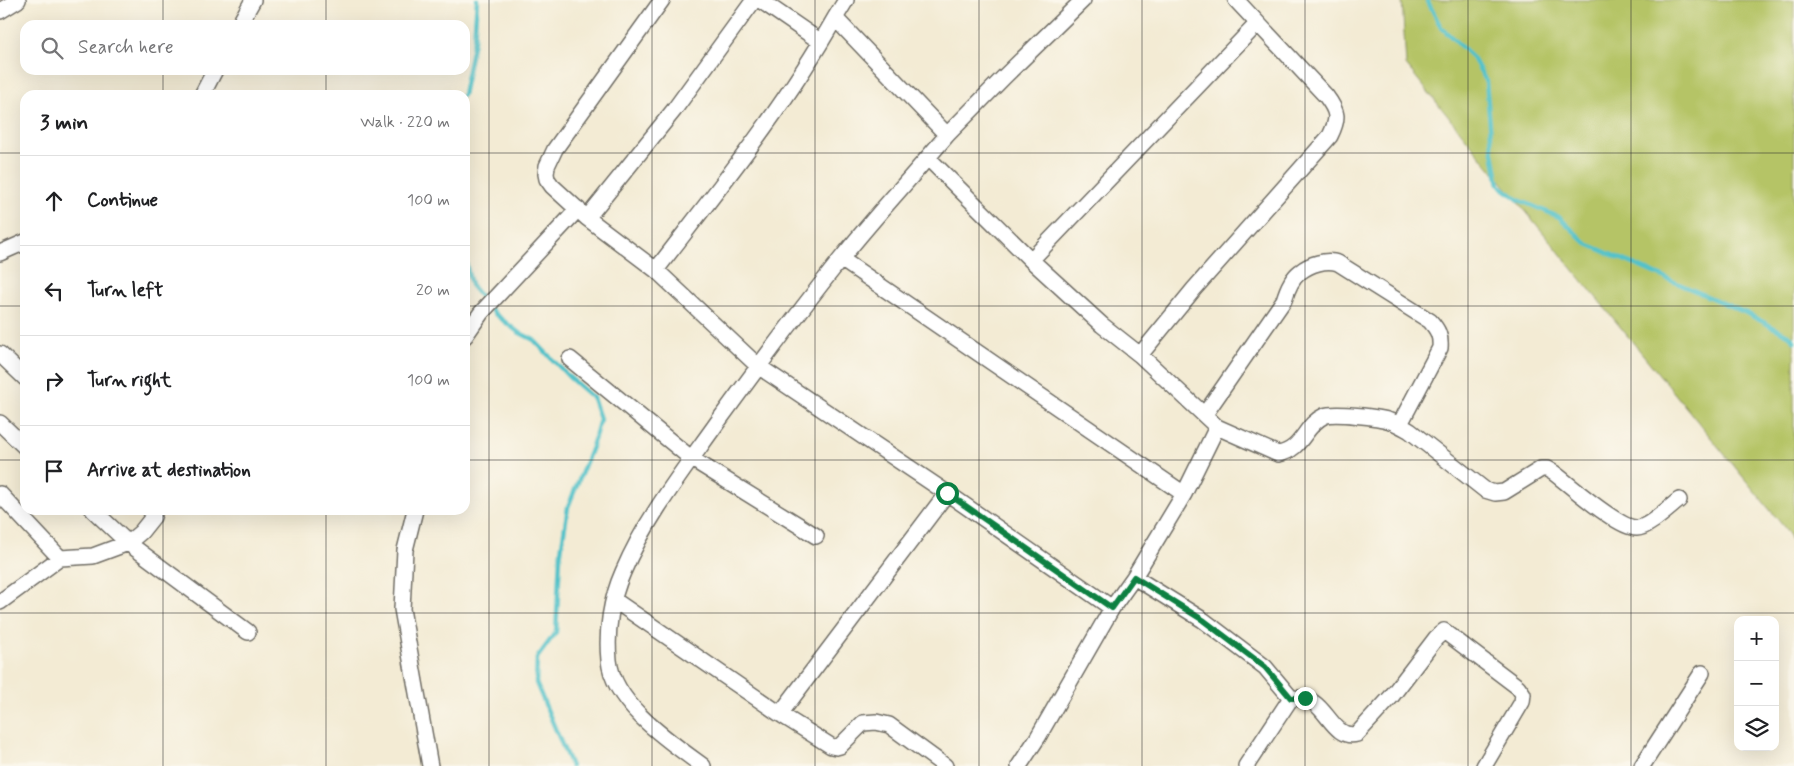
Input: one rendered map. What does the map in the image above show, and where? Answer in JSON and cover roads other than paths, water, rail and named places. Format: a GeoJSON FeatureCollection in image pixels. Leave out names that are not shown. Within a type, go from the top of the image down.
{"type":"FeatureCollection","features":[{"type":"Feature","properties":{"kind":"street"},"geometry":{"type":"LineString","coordinates":[[0,11],[18,0]]}},
{"type":"Feature","properties":{"kind":"street"},"geometry":{"type":"LineString","coordinates":[[242,20],[252,0]]}},
{"type":"Feature","properties":{"kind":"street"},"geometry":{"type":"LineString","coordinates":[[662,0],[555,149],[547,166],[547,179],[552,186],[583,214],[656,270],[758,366],[947,493],[1112,608]]}},
{"type":"Feature","properties":{"kind":"street"},"geometry":{"type":"LineString","coordinates":[[470,329],[488,306],[583,214],[674,110],[754,0]]}},
{"type":"Feature","properties":{"kind":"street"},"geometry":{"type":"LineString","coordinates":[[760,0],[821,42]]}},
{"type":"Feature","properties":{"kind":"street"},"geometry":{"type":"LineString","coordinates":[[656,270],[759,136],[821,42],[846,0]]}},
{"type":"Feature","properties":{"kind":"street"},"geometry":{"type":"LineString","coordinates":[[703,766],[664,738],[635,710],[623,695],[613,677],[609,661],[610,614],[623,573],[649,522],[692,459],[758,366],[841,259],[948,135],[1083,0]]}},
{"type":"Feature","properties":{"kind":"street"},"geometry":{"type":"LineString","coordinates":[[1140,356],[1194,289],[1330,136],[1337,122],[1335,109],[1326,96],[1236,0]]}},
{"type":"Feature","properties":{"kind":"street"},"geometry":{"type":"LineString","coordinates":[[835,18],[948,135]]}},
{"type":"Feature","properties":{"kind":"street"},"geometry":{"type":"LineString","coordinates":[[1031,260],[1257,24]]}},
{"type":"Feature","properties":{"kind":"street"},"geometry":{"type":"LineString","coordinates":[[205,90],[212,75]]}},
{"type":"Feature","properties":{"kind":"street"},"geometry":{"type":"LineString","coordinates":[[928,158],[1031,260],[1102,325],[1205,414],[1217,427],[1278,454],[1288,452],[1298,444],[1314,424],[1325,416],[1336,414],[1387,420],[1400,424],[1485,490],[1495,493],[1504,492],[1541,469],[1547,469],[1611,518],[1629,527],[1637,528],[1644,526],[1679,500]]}},
{"type":"Feature","properties":{"kind":"street"},"geometry":{"type":"LineString","coordinates":[[0,253],[20,244]]}},
{"type":"Feature","properties":{"kind":"street"},"geometry":{"type":"LineString","coordinates":[[841,259],[1184,494]]}},
{"type":"Feature","properties":{"kind":"street"},"geometry":{"type":"LineString","coordinates":[[1205,414],[1284,300],[1290,285],[1299,272],[1321,262],[1330,261],[1338,263],[1430,320],[1437,329],[1441,339],[1440,348],[1400,424]]}},
{"type":"Feature","properties":{"kind":"street"},"geometry":{"type":"LineString","coordinates":[[0,354],[20,373]]}},
{"type":"Feature","properties":{"kind":"street"},"geometry":{"type":"LineString","coordinates":[[570,359],[692,459],[816,536]]}},
{"type":"Feature","properties":{"kind":"street"},"geometry":{"type":"LineString","coordinates":[[0,423],[20,442]]}},
{"type":"Feature","properties":{"kind":"street"},"geometry":{"type":"LineString","coordinates":[[1019,766],[1038,737],[1112,608],[1134,577],[1184,494],[1217,427]]}},
{"type":"Feature","properties":{"kind":"street"},"geometry":{"type":"LineString","coordinates":[[780,714],[947,493]]}},
{"type":"Feature","properties":{"kind":"street"},"geometry":{"type":"LineString","coordinates":[[0,494],[60,558]]}},
{"type":"Feature","properties":{"kind":"street"},"geometry":{"type":"LineString","coordinates":[[98,515],[128,543],[248,632]]}},
{"type":"Feature","properties":{"kind":"street"},"geometry":{"type":"LineString","coordinates":[[0,602],[60,558],[93,556],[128,543],[141,532],[154,515]]}},
{"type":"Feature","properties":{"kind":"street"},"geometry":{"type":"LineString","coordinates":[[414,515],[405,550],[402,609],[430,766]]}},
{"type":"Feature","properties":{"kind":"street"},"geometry":{"type":"LineString","coordinates":[[1134,577],[1203,620],[1265,667],[1291,698]]}},
{"type":"Feature","properties":{"kind":"street"},"geometry":{"type":"LineString","coordinates":[[614,600],[780,714],[836,747],[840,746],[863,723],[876,722],[889,725],[945,766]]}},
{"type":"Feature","properties":{"kind":"street"},"geometry":{"type":"LineString","coordinates":[[1291,698],[1305,698],[1315,703],[1339,730],[1351,736],[1357,734],[1391,697],[1436,638],[1444,631],[1518,687],[1522,694],[1522,702],[1484,766]]}},
{"type":"Feature","properties":{"kind":"street"},"geometry":{"type":"LineString","coordinates":[[1642,766],[1702,673]]}},
{"type":"Feature","properties":{"kind":"street"},"geometry":{"type":"LineString","coordinates":[[1246,766],[1291,698]]}},
{"type":"Feature","properties":{"kind":"waterway"},"geometry":{"type":"LineString","coordinates":[[470,60],[474,40],[477,0]]}},
{"type":"Feature","properties":{"kind":"waterway"},"geometry":{"type":"LineString","coordinates":[[1427,0],[1441,27],[1473,58],[1486,81],[1492,147],[1499,185],[1519,200],[1559,217],[1587,244],[1746,313],[1790,336],[1794,341]]}},
{"type":"Feature","properties":{"kind":"waterway"},"geometry":{"type":"LineString","coordinates":[[464,90],[467,75]]}},
{"type":"Feature","properties":{"kind":"waterway"},"geometry":{"type":"LineString","coordinates":[[470,281],[471,285],[495,314],[518,332],[534,340],[569,377],[593,398],[600,419],[592,447],[568,507],[560,558],[556,632],[537,658],[536,683],[571,766]]}}]}
